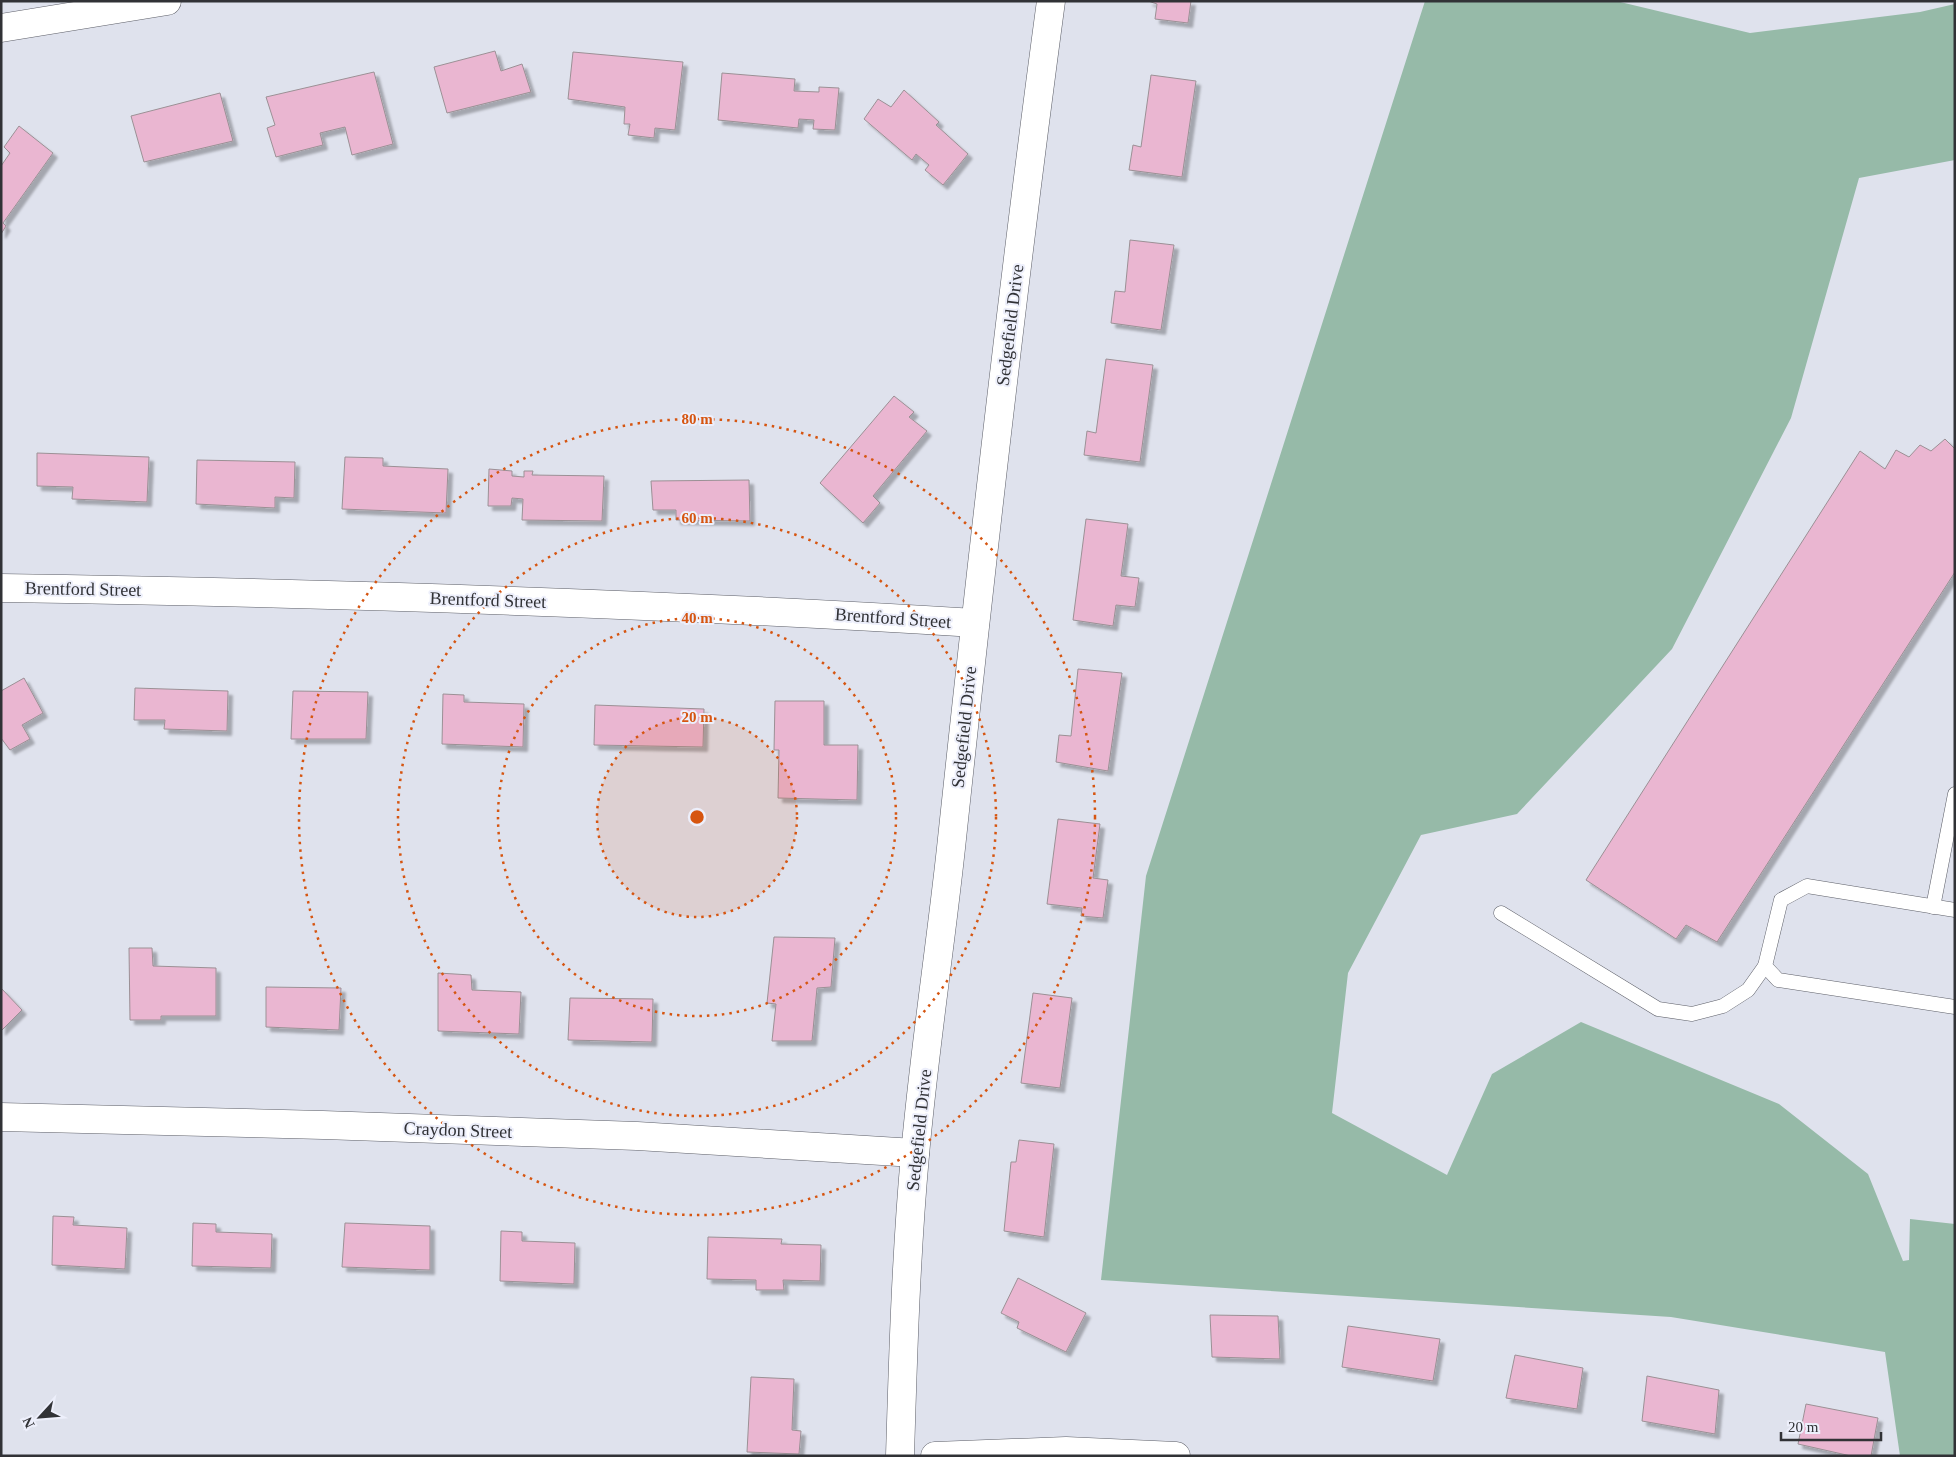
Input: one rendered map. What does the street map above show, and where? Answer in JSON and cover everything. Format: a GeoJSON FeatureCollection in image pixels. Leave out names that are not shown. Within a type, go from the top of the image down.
{"type":"FeatureCollection","features":[{"type":"Feature","properties":{"kind":"street"},"geometry":{"type":"LineString","coordinates":[[1,28],[167,1]]}},
{"type":"Feature","properties":{"kind":"street","name":"Sedgefield Drive"},"geometry":{"type":"LineString","coordinates":[[900,1456],[906,1282],[915,1153],[948,877],[975,623],[1029,167],[1051,1]]}},
{"type":"Feature","properties":{"kind":"street","name":"Brentford Street"},"geometry":{"type":"LineString","coordinates":[[1,588],[546,602],[810,613],[975,623]]}},
{"type":"Feature","properties":{"kind":"street","name":"Craydon Street"},"geometry":{"type":"LineString","coordinates":[[1,1117],[333,1125],[637,1136],[915,1153]]}},
{"type":"Feature","properties":{"kind":"street"},"geometry":{"type":"LineString","coordinates":[[935,1456],[1066,1451],[1176,1456]]}},
{"type":"Feature","properties":{"kind":"lane"},"geometry":{"type":"LineString","coordinates":[[1933,907],[1955,794]]}},
{"type":"Feature","properties":{"kind":"lane"},"geometry":{"type":"LineString","coordinates":[[1501,913],[1658,1009],[1692,1014],[1723,1006],[1748,990],[1765,966],[1782,900],[1807,886],[1955,910]]}},
{"type":"Feature","properties":{"kind":"lane"},"geometry":{"type":"LineString","coordinates":[[1765,966],[1778,980],[1955,1006]]}},
{"type":"Feature","properties":{"kind":"green space"},"geometry":{"type":"Polygon","coordinates":[[[1425,1],[1616,1],[1750,33],[1920,12],[1955,4],[1955,160],[1859,178],[1791,418],[1672,649],[1517,814],[1421,835],[1348,973],[1332,1113],[1447,1175],[1492,1074],[1581,1022],[1779,1104],[1868,1174],[1903,1261],[1909,1260],[1910,1219],[1955,1224],[1955,1456],[1900,1456],[1885,1352],[1671,1317],[1101,1280],[1146,876],[1425,1]]]}},
{"type":"Feature","properties":{"kind":"building"},"geometry":{"type":"Polygon","coordinates":[[[1148,1],[1191,1],[1188,23],[1155,19],[1157,4],[1148,1]]]}},
{"type":"Feature","properties":{"kind":"building"},"geometry":{"type":"Polygon","coordinates":[[[495,51],[501,71],[522,64],[531,92],[447,113],[434,67],[495,51]]]}},
{"type":"Feature","properties":{"kind":"building"},"geometry":{"type":"Polygon","coordinates":[[[573,52],[683,62],[675,130],[655,128],[654,138],[628,135],[630,124],[624,124],[625,107],[568,99],[573,52]]]}},
{"type":"Feature","properties":{"kind":"building"},"geometry":{"type":"Polygon","coordinates":[[[374,72],[393,144],[352,155],[345,127],[320,133],[323,145],[276,157],[267,128],[275,125],[266,97],[374,72]]]}},
{"type":"Feature","properties":{"kind":"building"},"geometry":{"type":"Polygon","coordinates":[[[722,73],[795,79],[794,91],[819,92],[819,87],[839,88],[835,130],[813,129],[814,120],[799,119],[798,128],[718,120],[722,73]]]}},
{"type":"Feature","properties":{"kind":"building"},"geometry":{"type":"Polygon","coordinates":[[[1151,75],[1196,81],[1182,177],[1129,170],[1133,145],[1141,147],[1151,75]]]}},
{"type":"Feature","properties":{"kind":"building"},"geometry":{"type":"Polygon","coordinates":[[[904,90],[939,122],[936,125],[968,154],[943,185],[925,170],[929,165],[916,154],[912,160],[864,119],[878,99],[891,107],[904,90]]]}},
{"type":"Feature","properties":{"kind":"building"},"geometry":{"type":"Polygon","coordinates":[[[220,93],[233,141],[144,162],[131,116],[220,93]]]}},
{"type":"Feature","properties":{"kind":"building"},"geometry":{"type":"Polygon","coordinates":[[[19,126],[53,153],[3,223],[6,226],[1,234],[1,166],[10,153],[4,147],[19,126]]]}},
{"type":"Feature","properties":{"kind":"building"},"geometry":{"type":"Polygon","coordinates":[[[1130,240],[1174,245],[1161,330],[1111,323],[1115,291],[1125,292],[1130,240]]]}},
{"type":"Feature","properties":{"kind":"building"},"geometry":{"type":"Polygon","coordinates":[[[1106,359],[1153,365],[1140,462],[1084,455],[1087,431],[1096,433],[1106,359]]]}},
{"type":"Feature","properties":{"kind":"building"},"geometry":{"type":"Polygon","coordinates":[[[894,396],[914,412],[909,417],[927,431],[873,496],[880,503],[863,523],[820,483],[894,396]]]}},
{"type":"Feature","properties":{"kind":"building"},"geometry":{"type":"Polygon","coordinates":[[[1945,439],[1955,449],[1955,572],[1717,942],[1686,925],[1676,939],[1586,880],[1860,451],[1885,469],[1896,450],[1909,457],[1920,445],[1931,451],[1945,439]]]}},
{"type":"Feature","properties":{"kind":"building"},"geometry":{"type":"Polygon","coordinates":[[[37,453],[149,457],[147,502],[72,499],[73,487],[37,486],[37,453]]]}},
{"type":"Feature","properties":{"kind":"building"},"geometry":{"type":"Polygon","coordinates":[[[345,457],[383,458],[383,466],[448,469],[446,513],[342,509],[345,457]]]}},
{"type":"Feature","properties":{"kind":"building"},"geometry":{"type":"Polygon","coordinates":[[[197,460],[295,462],[294,498],[275,497],[275,508],[196,504],[197,460]]]}},
{"type":"Feature","properties":{"kind":"building"},"geometry":{"type":"Polygon","coordinates":[[[489,469],[512,471],[512,476],[524,477],[524,471],[533,471],[532,475],[604,476],[602,521],[522,520],[523,499],[512,498],[511,506],[488,506],[489,469]]]}},
{"type":"Feature","properties":{"kind":"building"},"geometry":{"type":"Polygon","coordinates":[[[749,480],[750,521],[676,520],[676,510],[653,510],[651,481],[749,480]]]}},
{"type":"Feature","properties":{"kind":"building"},"geometry":{"type":"Polygon","coordinates":[[[1086,519],[1128,524],[1121,576],[1139,578],[1135,607],[1116,605],[1113,626],[1073,620],[1086,519]]]}},
{"type":"Feature","properties":{"kind":"building"},"geometry":{"type":"Polygon","coordinates":[[[1078,669],[1122,673],[1108,771],[1056,762],[1059,735],[1071,736],[1078,669]]]}},
{"type":"Feature","properties":{"kind":"building"},"geometry":{"type":"Polygon","coordinates":[[[24,678],[43,713],[22,725],[30,739],[10,750],[1,738],[1,691],[24,678]]]}},
{"type":"Feature","properties":{"kind":"building"},"geometry":{"type":"Polygon","coordinates":[[[135,688],[228,691],[227,731],[164,729],[165,720],[134,720],[135,688]]]}},
{"type":"Feature","properties":{"kind":"building"},"geometry":{"type":"Polygon","coordinates":[[[293,691],[368,692],[366,739],[291,739],[293,691]]]}},
{"type":"Feature","properties":{"kind":"building"},"geometry":{"type":"Polygon","coordinates":[[[443,694],[464,695],[464,702],[524,704],[523,747],[442,744],[443,694]]]}},
{"type":"Feature","properties":{"kind":"building"},"geometry":{"type":"Polygon","coordinates":[[[775,701],[824,701],[824,745],[858,745],[857,800],[778,798],[779,750],[774,750],[775,701]]]}},
{"type":"Feature","properties":{"kind":"building"},"geometry":{"type":"Polygon","coordinates":[[[595,705],[704,709],[703,747],[594,745],[595,705]]]}},
{"type":"Feature","properties":{"kind":"building"},"geometry":{"type":"Polygon","coordinates":[[[1058,819],[1100,824],[1093,878],[1108,880],[1103,918],[1081,916],[1082,908],[1047,904],[1058,819]]]}},
{"type":"Feature","properties":{"kind":"building"},"geometry":{"type":"Polygon","coordinates":[[[774,937],[835,938],[831,987],[817,988],[812,1041],[772,1041],[776,1004],[767,1003],[774,937]]]}},
{"type":"Feature","properties":{"kind":"building"},"geometry":{"type":"Polygon","coordinates":[[[129,948],[152,948],[153,966],[216,968],[216,1016],[161,1016],[161,1020],[130,1020],[129,948]]]}},
{"type":"Feature","properties":{"kind":"building"},"geometry":{"type":"Polygon","coordinates":[[[438,973],[471,975],[472,990],[521,992],[519,1034],[438,1031],[438,973]]]}},
{"type":"Feature","properties":{"kind":"building"},"geometry":{"type":"Polygon","coordinates":[[[266,987],[341,988],[339,1030],[266,1027],[266,987]]]}},
{"type":"Feature","properties":{"kind":"building"},"geometry":{"type":"Polygon","coordinates":[[[1,988],[22,1010],[1,1031],[1,988]]]}},
{"type":"Feature","properties":{"kind":"building"},"geometry":{"type":"Polygon","coordinates":[[[1033,993],[1072,998],[1060,1088],[1021,1083],[1033,993]]]}},
{"type":"Feature","properties":{"kind":"building"},"geometry":{"type":"Polygon","coordinates":[[[570,998],[653,999],[652,1042],[568,1040],[570,998]]]}},
{"type":"Feature","properties":{"kind":"building"},"geometry":{"type":"Polygon","coordinates":[[[1019,1140],[1054,1144],[1044,1237],[1004,1231],[1011,1162],[1016,1162],[1019,1140]]]}},
{"type":"Feature","properties":{"kind":"building"},"geometry":{"type":"Polygon","coordinates":[[[53,1216],[74,1217],[73,1225],[127,1228],[125,1269],[52,1265],[53,1216]]]}},
{"type":"Feature","properties":{"kind":"building"},"geometry":{"type":"Polygon","coordinates":[[[193,1223],[216,1224],[216,1232],[272,1234],[271,1268],[192,1266],[193,1223]]]}},
{"type":"Feature","properties":{"kind":"building"},"geometry":{"type":"Polygon","coordinates":[[[345,1223],[430,1226],[430,1270],[342,1267],[345,1223]]]}},
{"type":"Feature","properties":{"kind":"building"},"geometry":{"type":"Polygon","coordinates":[[[501,1231],[522,1232],[522,1241],[575,1243],[574,1284],[500,1281],[501,1231]]]}},
{"type":"Feature","properties":{"kind":"building"},"geometry":{"type":"Polygon","coordinates":[[[708,1237],[782,1239],[781,1244],[821,1245],[820,1281],[783,1280],[784,1290],[756,1290],[756,1280],[707,1279],[708,1237]]]}},
{"type":"Feature","properties":{"kind":"building"},"geometry":{"type":"Polygon","coordinates":[[[1018,1278],[1086,1313],[1066,1352],[1017,1328],[1019,1322],[1001,1313],[1018,1278]]]}},
{"type":"Feature","properties":{"kind":"building"},"geometry":{"type":"Polygon","coordinates":[[[1210,1315],[1278,1316],[1280,1359],[1212,1357],[1210,1315]]]}},
{"type":"Feature","properties":{"kind":"building"},"geometry":{"type":"Polygon","coordinates":[[[1348,1326],[1440,1339],[1433,1381],[1342,1367],[1348,1326]]]}},
{"type":"Feature","properties":{"kind":"building"},"geometry":{"type":"Polygon","coordinates":[[[1515,1355],[1583,1368],[1577,1409],[1506,1398],[1515,1355]]]}},
{"type":"Feature","properties":{"kind":"building"},"geometry":{"type":"Polygon","coordinates":[[[1647,1376],[1719,1390],[1715,1434],[1642,1421],[1647,1376]]]}},
{"type":"Feature","properties":{"kind":"building"},"geometry":{"type":"Polygon","coordinates":[[[751,1377],[794,1379],[792,1430],[801,1431],[799,1454],[747,1452],[751,1377]]]}},
{"type":"Feature","properties":{"kind":"building"},"geometry":{"type":"Polygon","coordinates":[[[1806,1404],[1878,1418],[1871,1456],[1851,1456],[1798,1444],[1806,1404]]]}}]}
